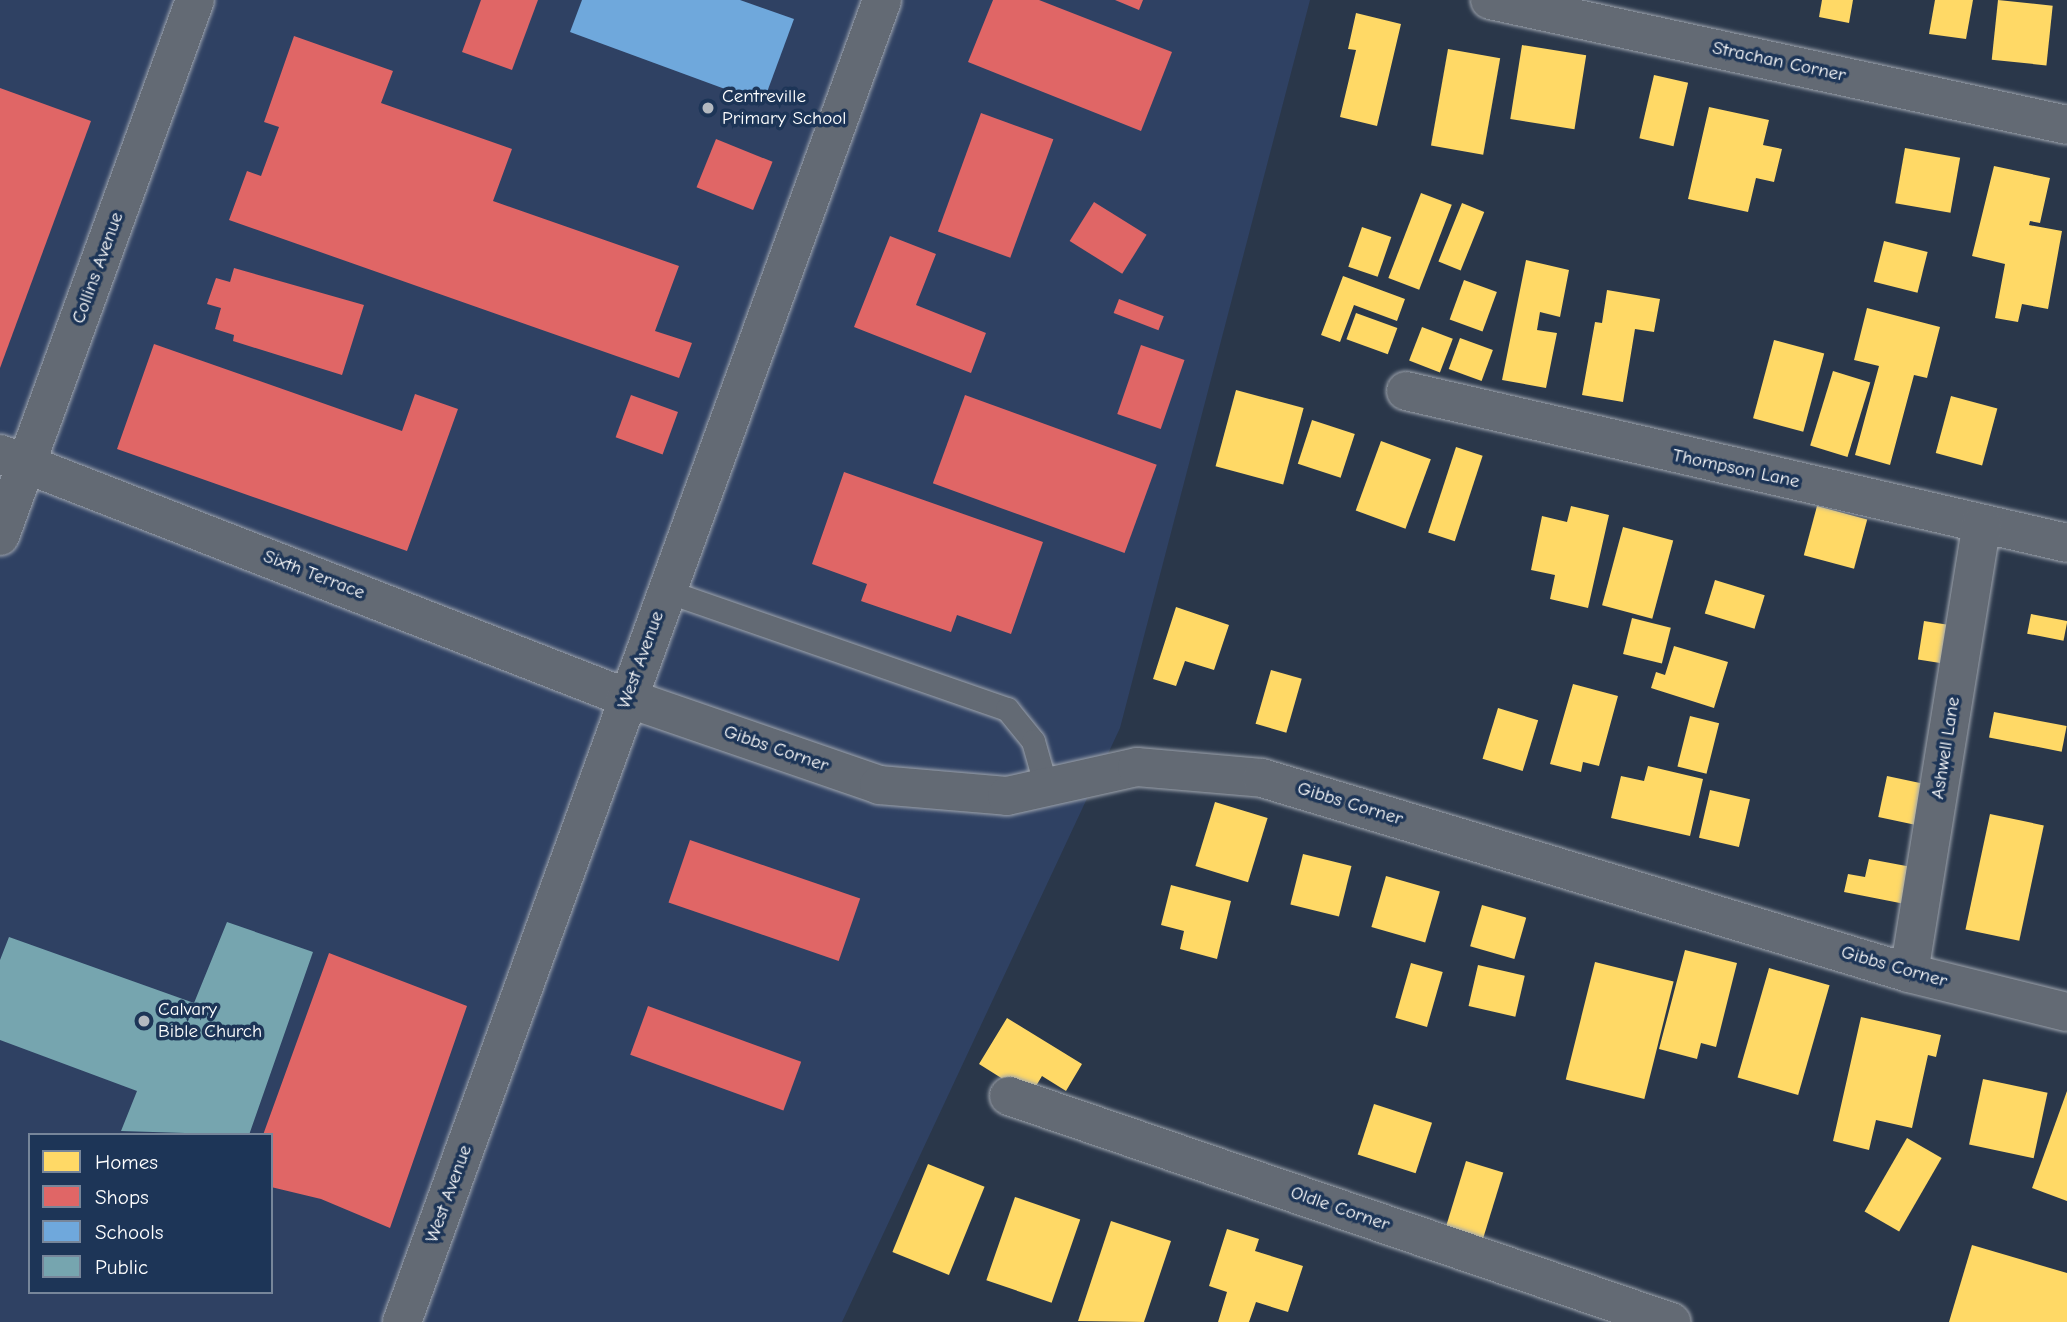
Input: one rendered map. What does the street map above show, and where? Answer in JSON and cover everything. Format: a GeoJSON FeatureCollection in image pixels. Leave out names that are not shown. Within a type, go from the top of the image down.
{"type":"FeatureCollection","features":[{"type":"Feature","properties":{"kind":"street","name":"Collins Avenue"},"geometry":{"type":"LineString","coordinates":[[0,536],[13,459],[195,0]]}},
{"type":"Feature","properties":{"kind":"street","name":"West Avenue"},"geometry":{"type":"LineString","coordinates":[[402,1322],[882,0]]}},
{"type":"Feature","properties":{"kind":"street","name":"Strachan Corner"},"geometry":{"type":"LineString","coordinates":[[1490,0],[2067,125]]}},
{"type":"Feature","properties":{"kind":"street","name":"Thompson Lane"},"geometry":{"type":"LineString","coordinates":[[1406,391],[2067,543]]}},
{"type":"Feature","properties":{"kind":"street","name":"Sixth Terrace"},"geometry":{"type":"LineString","coordinates":[[13,459],[627,698]]}},
{"type":"Feature","properties":{"kind":"street","name":"Ashwell Lane"},"geometry":{"type":"LineString","coordinates":[[1909,973],[1982,524]]}},
{"type":"Feature","properties":{"kind":"street","name":"Gibbs Corner"},"geometry":{"type":"LineString","coordinates":[[627,698],[879,785],[1007,796],[1138,767],[1262,778],[1909,973],[2067,1012]]}},
{"type":"Feature","properties":{"kind":"street","name":"Oldle Corner"},"geometry":{"type":"LineString","coordinates":[[1009,1096],[1671,1322]]}},
{"type":"Feature","properties":{"kind":"lane"},"geometry":{"type":"LineString","coordinates":[[666,591],[1007,709],[1032,741],[1046,787]]}},
{"type":"Feature","properties":{"kind":"shaded area"},"geometry":{"type":"Polygon","coordinates":[[[0,0],[1310,0],[1120,728],[842,1322],[0,1322],[0,0]]]}},
{"type":"Feature","properties":{"kind":"building: Homes"},"geometry":{"type":"Polygon","coordinates":[[[1822,0],[1853,0],[1849,23],[1819,17],[1822,0]]]}},
{"type":"Feature","properties":{"kind":"building: Homes"},"geometry":{"type":"Polygon","coordinates":[[[1935,0],[1973,0],[1966,39],[1929,34],[1935,0]]]}},
{"type":"Feature","properties":{"kind":"building: Homes"},"geometry":{"type":"Polygon","coordinates":[[[1998,0],[2053,6],[2046,65],[1992,60],[1998,0]]]}},
{"type":"Feature","properties":{"kind":"building: Homes"},"geometry":{"type":"Polygon","coordinates":[[[1356,13],[1401,24],[1377,126],[1340,117],[1356,50],[1348,49],[1356,13]]]}},
{"type":"Feature","properties":{"kind":"building: Homes"},"geometry":{"type":"Polygon","coordinates":[[[1522,45],[1586,55],[1574,129],[1510,119],[1522,45]]]}},
{"type":"Feature","properties":{"kind":"building: Homes"},"geometry":{"type":"Polygon","coordinates":[[[1448,49],[1500,58],[1483,155],[1431,146],[1448,49]]]}},
{"type":"Feature","properties":{"kind":"building: Homes"},"geometry":{"type":"Polygon","coordinates":[[[1654,75],[1688,83],[1673,146],[1639,138],[1654,75]]]}},
{"type":"Feature","properties":{"kind":"building: Homes"},"geometry":{"type":"Polygon","coordinates":[[[1709,107],[1769,120],[1763,145],[1782,149],[1774,182],[1756,178],[1748,212],[1688,199],[1709,107]]]}},
{"type":"Feature","properties":{"kind":"building: Homes"},"geometry":{"type":"Polygon","coordinates":[[[1905,148],[1960,158],[1950,213],[1895,203],[1905,148]]]}},
{"type":"Feature","properties":{"kind":"building: Homes"},"geometry":{"type":"Polygon","coordinates":[[[1994,166],[2050,178],[2040,223],[2030,221],[2029,225],[2062,231],[2048,309],[2022,304],[2018,322],[1995,318],[2005,264],[1972,256],[1994,166]]]}},
{"type":"Feature","properties":{"kind":"building: Homes"},"geometry":{"type":"Polygon","coordinates":[[[1421,193],[1452,205],[1419,290],[1388,278],[1421,193]]]}},
{"type":"Feature","properties":{"kind":"building: Homes"},"geometry":{"type":"Polygon","coordinates":[[[1462,203],[1484,212],[1461,270],[1438,261],[1462,203]]]}},
{"type":"Feature","properties":{"kind":"building: Homes"},"geometry":{"type":"Polygon","coordinates":[[[1362,227],[1391,237],[1378,277],[1348,267],[1362,227]]]}},
{"type":"Feature","properties":{"kind":"building: Homes"},"geometry":{"type":"Polygon","coordinates":[[[1884,241],[1928,252],[1918,293],[1874,282],[1884,241]]]}},
{"type":"Feature","properties":{"kind":"building: Homes"},"geometry":{"type":"Polygon","coordinates":[[[1526,260],[1569,270],[1560,317],[1540,312],[1537,330],[1557,333],[1546,388],[1502,380],[1526,260]]]}},
{"type":"Feature","properties":{"kind":"building: Homes"},"geometry":{"type":"Polygon","coordinates":[[[1343,276],[1405,299],[1397,321],[1354,305],[1340,342],[1321,335],[1343,276]]]}},
{"type":"Feature","properties":{"kind":"building: Homes"},"geometry":{"type":"Polygon","coordinates":[[[1464,280],[1497,292],[1483,331],[1450,319],[1464,280]]]}},
{"type":"Feature","properties":{"kind":"building: Homes"},"geometry":{"type":"Polygon","coordinates":[[[1607,290],[1660,299],[1654,332],[1635,329],[1623,402],[1582,395],[1595,322],[1602,323],[1607,290]]]}},
{"type":"Feature","properties":{"kind":"building: Homes"},"geometry":{"type":"Polygon","coordinates":[[[1867,308],[1940,327],[1927,378],[1914,375],[1890,465],[1855,455],[1879,366],[1854,360],[1867,308]]]}},
{"type":"Feature","properties":{"kind":"building: Homes"},"geometry":{"type":"Polygon","coordinates":[[[1356,313],[1397,328],[1388,354],[1346,339],[1356,313]]]}},
{"type":"Feature","properties":{"kind":"building: Homes"},"geometry":{"type":"Polygon","coordinates":[[[1422,327],[1453,339],[1440,372],[1409,361],[1422,327]]]}},
{"type":"Feature","properties":{"kind":"building: Homes"},"geometry":{"type":"Polygon","coordinates":[[[1460,338],[1493,350],[1482,381],[1449,369],[1460,338]]]}},
{"type":"Feature","properties":{"kind":"building: Homes"},"geometry":{"type":"Polygon","coordinates":[[[1774,340],[1824,353],[1803,432],[1753,418],[1774,340]]]}},
{"type":"Feature","properties":{"kind":"building: Homes"},"geometry":{"type":"Polygon","coordinates":[[[1833,371],[1870,382],[1847,457],[1810,446],[1833,371]]]}},
{"type":"Feature","properties":{"kind":"building: Homes"},"geometry":{"type":"Polygon","coordinates":[[[1236,390],[1304,408],[1283,484],[1216,466],[1236,390]]]}},
{"type":"Feature","properties":{"kind":"building: Homes"},"geometry":{"type":"Polygon","coordinates":[[[1951,396],[1997,408],[1982,465],[1936,453],[1951,396]]]}},
{"type":"Feature","properties":{"kind":"building: Homes"},"geometry":{"type":"Polygon","coordinates":[[[1312,420],[1355,434],[1341,478],[1298,464],[1312,420]]]}},
{"type":"Feature","properties":{"kind":"building: Homes"},"geometry":{"type":"Polygon","coordinates":[[[1381,441],[1431,459],[1405,529],[1356,511],[1381,441]]]}},
{"type":"Feature","properties":{"kind":"building: Homes"},"geometry":{"type":"Polygon","coordinates":[[[1456,447],[1483,456],[1455,541],[1428,533],[1456,447]]]}},
{"type":"Feature","properties":{"kind":"building: Homes"},"geometry":{"type":"Polygon","coordinates":[[[1571,506],[1609,515],[1588,608],[1550,599],[1555,575],[1531,570],[1542,516],[1567,522],[1571,506]]]}},
{"type":"Feature","properties":{"kind":"building: Homes"},"geometry":{"type":"Polygon","coordinates":[[[1817,506],[1867,519],[1854,569],[1804,555],[1817,506]]]}},
{"type":"Feature","properties":{"kind":"building: Homes"},"geometry":{"type":"Polygon","coordinates":[[[1623,527],[1673,540],[1652,619],[1602,605],[1623,527]]]}},
{"type":"Feature","properties":{"kind":"building: Homes"},"geometry":{"type":"Polygon","coordinates":[[[1715,580],[1765,595],[1754,629],[1705,613],[1715,580]]]}},
{"type":"Feature","properties":{"kind":"building: Homes"},"geometry":{"type":"Polygon","coordinates":[[[1176,607],[1229,625],[1214,670],[1185,661],[1176,686],[1153,679],[1176,607]]]}},
{"type":"Feature","properties":{"kind":"building: Homes"},"geometry":{"type":"Polygon","coordinates":[[[2031,614],[2067,621],[2064,641],[2027,634],[2031,614]]]}},
{"type":"Feature","properties":{"kind":"building: Homes"},"geometry":{"type":"Polygon","coordinates":[[[1632,618],[1671,628],[1662,664],[1623,654],[1632,618]]]}},
{"type":"Feature","properties":{"kind":"building: Homes"},"geometry":{"type":"Polygon","coordinates":[[[1924,621],[1961,627],[1954,665],[1918,660],[1924,621]]]}},
{"type":"Feature","properties":{"kind":"building: Homes"},"geometry":{"type":"Polygon","coordinates":[[[1674,646],[1728,662],[1714,708],[1651,688],[1656,672],[1665,675],[1674,646]]]}},
{"type":"Feature","properties":{"kind":"building: Homes"},"geometry":{"type":"Polygon","coordinates":[[[1271,670],[1302,679],[1286,733],[1256,724],[1271,670]]]}},
{"type":"Feature","properties":{"kind":"building: Homes"},"geometry":{"type":"Polygon","coordinates":[[[1573,684],[1618,696],[1599,766],[1583,762],[1581,772],[1550,764],[1573,684]]]}},
{"type":"Feature","properties":{"kind":"building: Homes"},"geometry":{"type":"Polygon","coordinates":[[[1498,708],[1538,720],[1523,771],[1483,759],[1498,708]]]}},
{"type":"Feature","properties":{"kind":"building: Homes"},"geometry":{"type":"Polygon","coordinates":[[[1994,712],[2067,726],[2062,752],[1989,738],[1994,712]]]}},
{"type":"Feature","properties":{"kind":"building: Homes"},"geometry":{"type":"Polygon","coordinates":[[[1690,716],[1719,723],[1707,774],[1677,766],[1690,716]]]}},
{"type":"Feature","properties":{"kind":"building: Homes"},"geometry":{"type":"Polygon","coordinates":[[[1648,766],[1703,779],[1690,836],[1611,818],[1621,776],[1644,781],[1648,766]]]}},
{"type":"Feature","properties":{"kind":"building: Homes"},"geometry":{"type":"Polygon","coordinates":[[[1887,776],[1933,786],[1924,827],[1878,817],[1887,776]]]}},
{"type":"Feature","properties":{"kind":"building: Homes"},"geometry":{"type":"Polygon","coordinates":[[[1710,790],[1750,799],[1739,847],[1699,838],[1710,790]]]}},
{"type":"Feature","properties":{"kind":"building: Homes"},"geometry":{"type":"Polygon","coordinates":[[[1215,802],[1268,818],[1248,882],[1195,866],[1215,802]]]}},
{"type":"Feature","properties":{"kind":"building: Homes"},"geometry":{"type":"Polygon","coordinates":[[[1990,814],[2044,825],[2019,941],[1965,929],[1990,814]]]}},
{"type":"Feature","properties":{"kind":"building: Homes"},"geometry":{"type":"Polygon","coordinates":[[[1303,854],[1352,866],[1339,917],[1290,904],[1303,854]]]}},
{"type":"Feature","properties":{"kind":"building: Homes"},"geometry":{"type":"Polygon","coordinates":[[[1869,859],[1917,868],[1910,905],[1844,892],[1848,874],[1865,877],[1869,859]]]}},
{"type":"Feature","properties":{"kind":"building: Homes"},"geometry":{"type":"Polygon","coordinates":[[[1386,876],[1440,891],[1425,942],[1371,927],[1386,876]]]}},
{"type":"Feature","properties":{"kind":"building: Homes"},"geometry":{"type":"Polygon","coordinates":[[[1171,885],[1231,901],[1217,959],[1180,949],[1184,931],[1161,925],[1171,885]]]}},
{"type":"Feature","properties":{"kind":"building: Homes"},"geometry":{"type":"Polygon","coordinates":[[[1482,905],[1526,918],[1514,959],[1470,946],[1482,905]]]}},
{"type":"Feature","properties":{"kind":"building: Homes"},"geometry":{"type":"Polygon","coordinates":[[[1685,950],[1737,963],[1716,1047],[1701,1043],[1697,1059],[1659,1049],[1685,950]]]}},
{"type":"Feature","properties":{"kind":"building: Homes"},"geometry":{"type":"Polygon","coordinates":[[[1595,962],[1674,982],[1644,1099],[1566,1079],[1595,962]]]}},
{"type":"Feature","properties":{"kind":"building: Homes"},"geometry":{"type":"Polygon","coordinates":[[[1411,963],[1443,972],[1427,1027],[1395,1018],[1411,963]]]}},
{"type":"Feature","properties":{"kind":"building: Homes"},"geometry":{"type":"Polygon","coordinates":[[[1478,965],[1525,976],[1515,1017],[1469,1006],[1478,965]]]}},
{"type":"Feature","properties":{"kind":"building: Homes"},"geometry":{"type":"Polygon","coordinates":[[[1769,968],[1830,985],[1798,1095],[1738,1078],[1769,968]]]}},
{"type":"Feature","properties":{"kind":"building: Homes"},"geometry":{"type":"Polygon","coordinates":[[[1861,1017],[1941,1035],[1936,1057],[1928,1055],[1912,1128],[1876,1120],[1869,1150],[1833,1141],[1861,1017]]]}},
{"type":"Feature","properties":{"kind":"building: Homes"},"geometry":{"type":"Polygon","coordinates":[[[1007,1018],[1082,1064],[1066,1091],[1042,1076],[1030,1096],[979,1064],[1007,1018]]]}},
{"type":"Feature","properties":{"kind":"building: Homes"},"geometry":{"type":"Polygon","coordinates":[[[1983,1079],[2048,1093],[2034,1158],[1969,1145],[1983,1079]]]}},
{"type":"Feature","properties":{"kind":"building: Homes"},"geometry":{"type":"Polygon","coordinates":[[[2067,1091],[2067,1201],[2032,1188],[2067,1091]]]}},
{"type":"Feature","properties":{"kind":"building: Homes"},"geometry":{"type":"Polygon","coordinates":[[[1374,1104],[1432,1123],[1416,1173],[1358,1154],[1374,1104]]]}},
{"type":"Feature","properties":{"kind":"building: Homes"},"geometry":{"type":"Polygon","coordinates":[[[1907,1138],[1942,1158],[1899,1232],[1864,1212],[1907,1138]]]}},
{"type":"Feature","properties":{"kind":"building: Homes"},"geometry":{"type":"Polygon","coordinates":[[[1466,1161],[1503,1172],[1481,1246],[1443,1235],[1466,1161]]]}},
{"type":"Feature","properties":{"kind":"building: Homes"},"geometry":{"type":"Polygon","coordinates":[[[928,1164],[985,1187],[949,1275],[892,1252],[928,1164]]]}},
{"type":"Feature","properties":{"kind":"building: Homes"},"geometry":{"type":"Polygon","coordinates":[[[1015,1197],[1080,1219],[1052,1303],[986,1280],[1015,1197]]]}},
{"type":"Feature","properties":{"kind":"building: Homes"},"geometry":{"type":"Polygon","coordinates":[[[1111,1221],[1171,1241],[1144,1322],[1078,1321],[1111,1221]]]}},
{"type":"Feature","properties":{"kind":"building: Homes"},"geometry":{"type":"Polygon","coordinates":[[[1227,1229],[1259,1239],[1255,1251],[1303,1266],[1288,1312],[1256,1302],[1249,1322],[1218,1322],[1227,1292],[1209,1286],[1227,1229]]]}},
{"type":"Feature","properties":{"kind":"building: Homes"},"geometry":{"type":"Polygon","coordinates":[[[1972,1245],[2067,1273],[2067,1322],[1949,1322],[1972,1245]]]}},
{"type":"Feature","properties":{"kind":"building: Shops"},"geometry":{"type":"Polygon","coordinates":[[[481,0],[538,0],[512,70],[462,52],[481,0]]]}},
{"type":"Feature","properties":{"kind":"building: Shops"},"geometry":{"type":"Polygon","coordinates":[[[993,0],[1039,0],[1172,52],[1141,131],[968,62],[993,0]]]}},
{"type":"Feature","properties":{"kind":"building: Shops"},"geometry":{"type":"Polygon","coordinates":[[[1115,0],[1143,0],[1139,10],[1115,0]]]}},
{"type":"Feature","properties":{"kind":"building: Shops"},"geometry":{"type":"Polygon","coordinates":[[[294,36],[393,71],[381,103],[512,149],[493,201],[679,266],[655,331],[692,343],[679,378],[229,220],[247,171],[261,176],[279,127],[264,122],[294,36]]]}},
{"type":"Feature","properties":{"kind":"building: Shops"},"geometry":{"type":"Polygon","coordinates":[[[0,88],[91,121],[0,368],[0,88]]]}},
{"type":"Feature","properties":{"kind":"building: Shops"},"geometry":{"type":"Polygon","coordinates":[[[981,113],[1053,139],[1010,258],[938,231],[981,113]]]}},
{"type":"Feature","properties":{"kind":"building: Shops"},"geometry":{"type":"Polygon","coordinates":[[[716,139],[773,162],[753,210],[697,187],[716,139]]]}},
{"type":"Feature","properties":{"kind":"building: Shops"},"geometry":{"type":"Polygon","coordinates":[[[1094,202],[1147,235],[1122,274],[1070,241],[1094,202]]]}},
{"type":"Feature","properties":{"kind":"building: Shops"},"geometry":{"type":"Polygon","coordinates":[[[890,236],[936,254],[916,305],[986,333],[971,373],[854,327],[890,236]]]}},
{"type":"Feature","properties":{"kind":"building: Shops"},"geometry":{"type":"Polygon","coordinates":[[[234,268],[364,305],[342,375],[233,341],[234,335],[215,329],[221,308],[207,304],[216,278],[230,282],[234,268]]]}},
{"type":"Feature","properties":{"kind":"building: Shops"},"geometry":{"type":"Polygon","coordinates":[[[1119,299],[1164,316],[1158,330],[1114,313],[1119,299]]]}},
{"type":"Feature","properties":{"kind":"building: Shops"},"geometry":{"type":"Polygon","coordinates":[[[154,344],[402,431],[415,394],[458,409],[407,551],[117,449],[154,344]]]}},
{"type":"Feature","properties":{"kind":"building: Shops"},"geometry":{"type":"Polygon","coordinates":[[[1141,345],[1184,360],[1161,429],[1117,414],[1141,345]]]}},
{"type":"Feature","properties":{"kind":"building: Shops"},"geometry":{"type":"Polygon","coordinates":[[[631,395],[678,412],[663,454],[616,437],[631,395]]]}},
{"type":"Feature","properties":{"kind":"building: Shops"},"geometry":{"type":"Polygon","coordinates":[[[965,395],[1157,465],[1125,553],[933,483],[965,395]]]}},
{"type":"Feature","properties":{"kind":"building: Shops"},"geometry":{"type":"Polygon","coordinates":[[[844,472],[1043,542],[1011,634],[957,615],[951,632],[861,601],[867,584],[812,564],[844,472]]]}},
{"type":"Feature","properties":{"kind":"building: Shops"},"geometry":{"type":"Polygon","coordinates":[[[690,840],[860,899],[839,961],[669,902],[690,840]]]}},
{"type":"Feature","properties":{"kind":"building: Shops"},"geometry":{"type":"Polygon","coordinates":[[[329,953],[467,1006],[390,1228],[321,1199],[273,1187],[273,1133],[264,1133],[329,953]]]}},
{"type":"Feature","properties":{"kind":"building: Shops"},"geometry":{"type":"Polygon","coordinates":[[[648,1006],[801,1062],[783,1111],[630,1055],[648,1006]]]}},
{"type":"Feature","properties":{"kind":"building: Schools"},"geometry":{"type":"Polygon","coordinates":[[[582,0],[740,0],[794,19],[763,103],[570,32],[582,0]]]}},
{"type":"Feature","properties":{"kind":"building: Public","name":"Calvary Bible Church"},"geometry":{"type":"Polygon","coordinates":[[[227,922],[313,952],[250,1133],[121,1131],[137,1091],[0,1040],[0,960],[9,937],[194,1003],[227,922]]]}},
{"type":"Feature","properties":{"kind":"place","name":"Centreville Primary School"},"geometry":{"type":"Point","coordinates":[708,108]}},
{"type":"Feature","properties":{"kind":"place","name":"Calvary Bible Church"},"geometry":{"type":"Point","coordinates":[144,1021]}}]}
